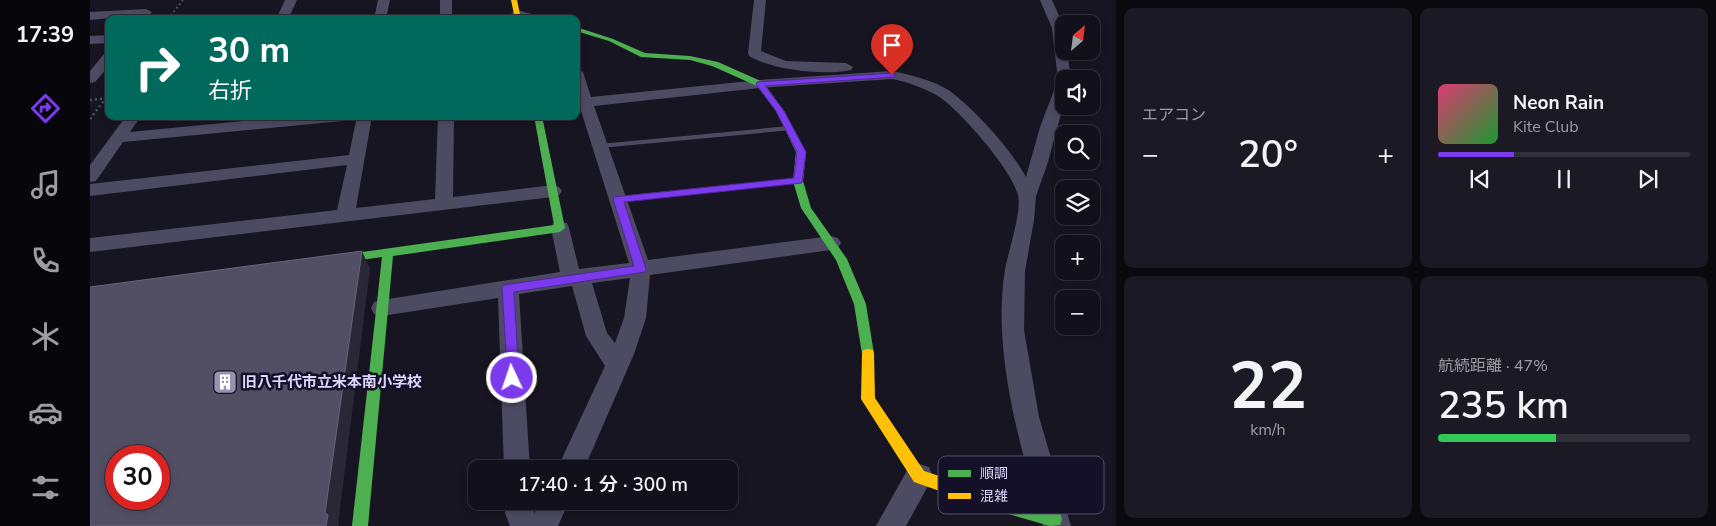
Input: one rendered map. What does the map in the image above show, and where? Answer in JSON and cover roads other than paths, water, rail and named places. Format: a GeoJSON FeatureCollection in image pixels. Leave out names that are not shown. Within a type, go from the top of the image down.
{"type":"FeatureCollection","features":[{"type":"Feature","properties":{"kind":"street"},"geometry":{"type":"LineString","coordinates":[[143,15],[156,0]]}},
{"type":"Feature","properties":{"kind":"street"},"geometry":{"type":"LineString","coordinates":[[378,15],[384,0]]}},
{"type":"Feature","properties":{"kind":"street"},"geometry":{"type":"LineString","coordinates":[[446,0],[446,15]]}},
{"type":"Feature","properties":{"kind":"street"},"geometry":{"type":"LineString","coordinates":[[514,0],[518,15]]}},
{"type":"Feature","properties":{"kind":"street"},"geometry":{"type":"LineString","coordinates":[[760,0],[754,53],[761,59],[776,63],[876,69],[911,79],[944,94],[987,135],[1009,161],[1027,196]]}},
{"type":"Feature","properties":{"kind":"street"},"geometry":{"type":"LineString","coordinates":[[1046,0],[1058,28],[1063,70]]}},
{"type":"Feature","properties":{"kind":"street"},"geometry":{"type":"LineString","coordinates":[[285,15],[294,1]]}},
{"type":"Feature","properties":{"kind":"street"},"geometry":{"type":"LineString","coordinates":[[90,16],[105,16]]}},
{"type":"Feature","properties":{"kind":"street"},"geometry":{"type":"LineString","coordinates":[[580,30],[593,33],[644,55],[690,58],[715,64],[760,84],[780,111],[801,152],[798,181],[806,208],[841,259],[860,304],[868,347],[868,399],[919,477],[938,483]]}},
{"type":"Feature","properties":{"kind":"street"},"geometry":{"type":"LineString","coordinates":[[90,40],[105,39]]}},
{"type":"Feature","properties":{"kind":"street"},"geometry":{"type":"LineString","coordinates":[[90,79],[95,68],[105,60]]}},
{"type":"Feature","properties":{"kind":"street"},"geometry":{"type":"LineString","coordinates":[[586,102],[760,84],[892,75]]}},
{"type":"Feature","properties":{"kind":"street"},"geometry":{"type":"LineString","coordinates":[[574,460],[618,365],[635,318],[640,269],[580,84]]}},
{"type":"Feature","properties":{"kind":"street"},"geometry":{"type":"LineString","coordinates":[[1037,456],[1026,417],[1012,330],[1015,270],[1025,220],[1027,196],[1040,162],[1055,106]]}},
{"type":"Feature","properties":{"kind":"street"},"geometry":{"type":"LineString","coordinates":[[90,177],[131,120]]}},
{"type":"Feature","properties":{"kind":"street"},"geometry":{"type":"LineString","coordinates":[[118,138],[302,120]]}},
{"type":"Feature","properties":{"kind":"street"},"geometry":{"type":"LineString","coordinates":[[345,216],[363,120]]}},
{"type":"Feature","properties":{"kind":"street"},"geometry":{"type":"LineString","coordinates":[[444,204],[446,120]]}},
{"type":"Feature","properties":{"kind":"street"},"geometry":{"type":"LineString","coordinates":[[539,120],[560,228],[576,278],[597,336],[618,365]]}},
{"type":"Feature","properties":{"kind":"street"},"geometry":{"type":"LineString","coordinates":[[90,190],[357,159]]}},
{"type":"Feature","properties":{"kind":"street"},"geometry":{"type":"LineString","coordinates":[[90,245],[553,191]]}},
{"type":"Feature","properties":{"kind":"street"},"geometry":{"type":"LineString","coordinates":[[312,263],[560,228]]}},
{"type":"Feature","properties":{"kind":"street"},"geometry":{"type":"LineString","coordinates":[[382,308],[576,278],[830,243]]}},
{"type":"Feature","properties":{"kind":"street"},"geometry":{"type":"LineString","coordinates":[[360,526],[388,253]]}},
{"type":"Feature","properties":{"kind":"street"},"geometry":{"type":"LineString","coordinates":[[508,288],[517,460]]}},
{"type":"Feature","properties":{"kind":"street"},"geometry":{"type":"LineString","coordinates":[[890,526],[919,477]]}},
{"type":"Feature","properties":{"kind":"street"},"geometry":{"type":"LineString","coordinates":[[519,510],[525,526]]}},
{"type":"Feature","properties":{"kind":"street"},"geometry":{"type":"LineString","coordinates":[[544,526],[551,510]]}},
{"type":"Feature","properties":{"kind":"street"},"geometry":{"type":"LineString","coordinates":[[1029,514],[1056,523]]}},
{"type":"Feature","properties":{"kind":"lane"},"geometry":{"type":"LineString","coordinates":[[600,146],[789,128]]}},
{"type":"Feature","properties":{"kind":"lane"},"geometry":{"type":"LineString","coordinates":[[618,199],[798,181]]}},
{"type":"Feature","properties":{"kind":"place","name":"旧八千代市立米本南小学校"},"geometry":{"type":"Point","coordinates":[225,382]}}]}
